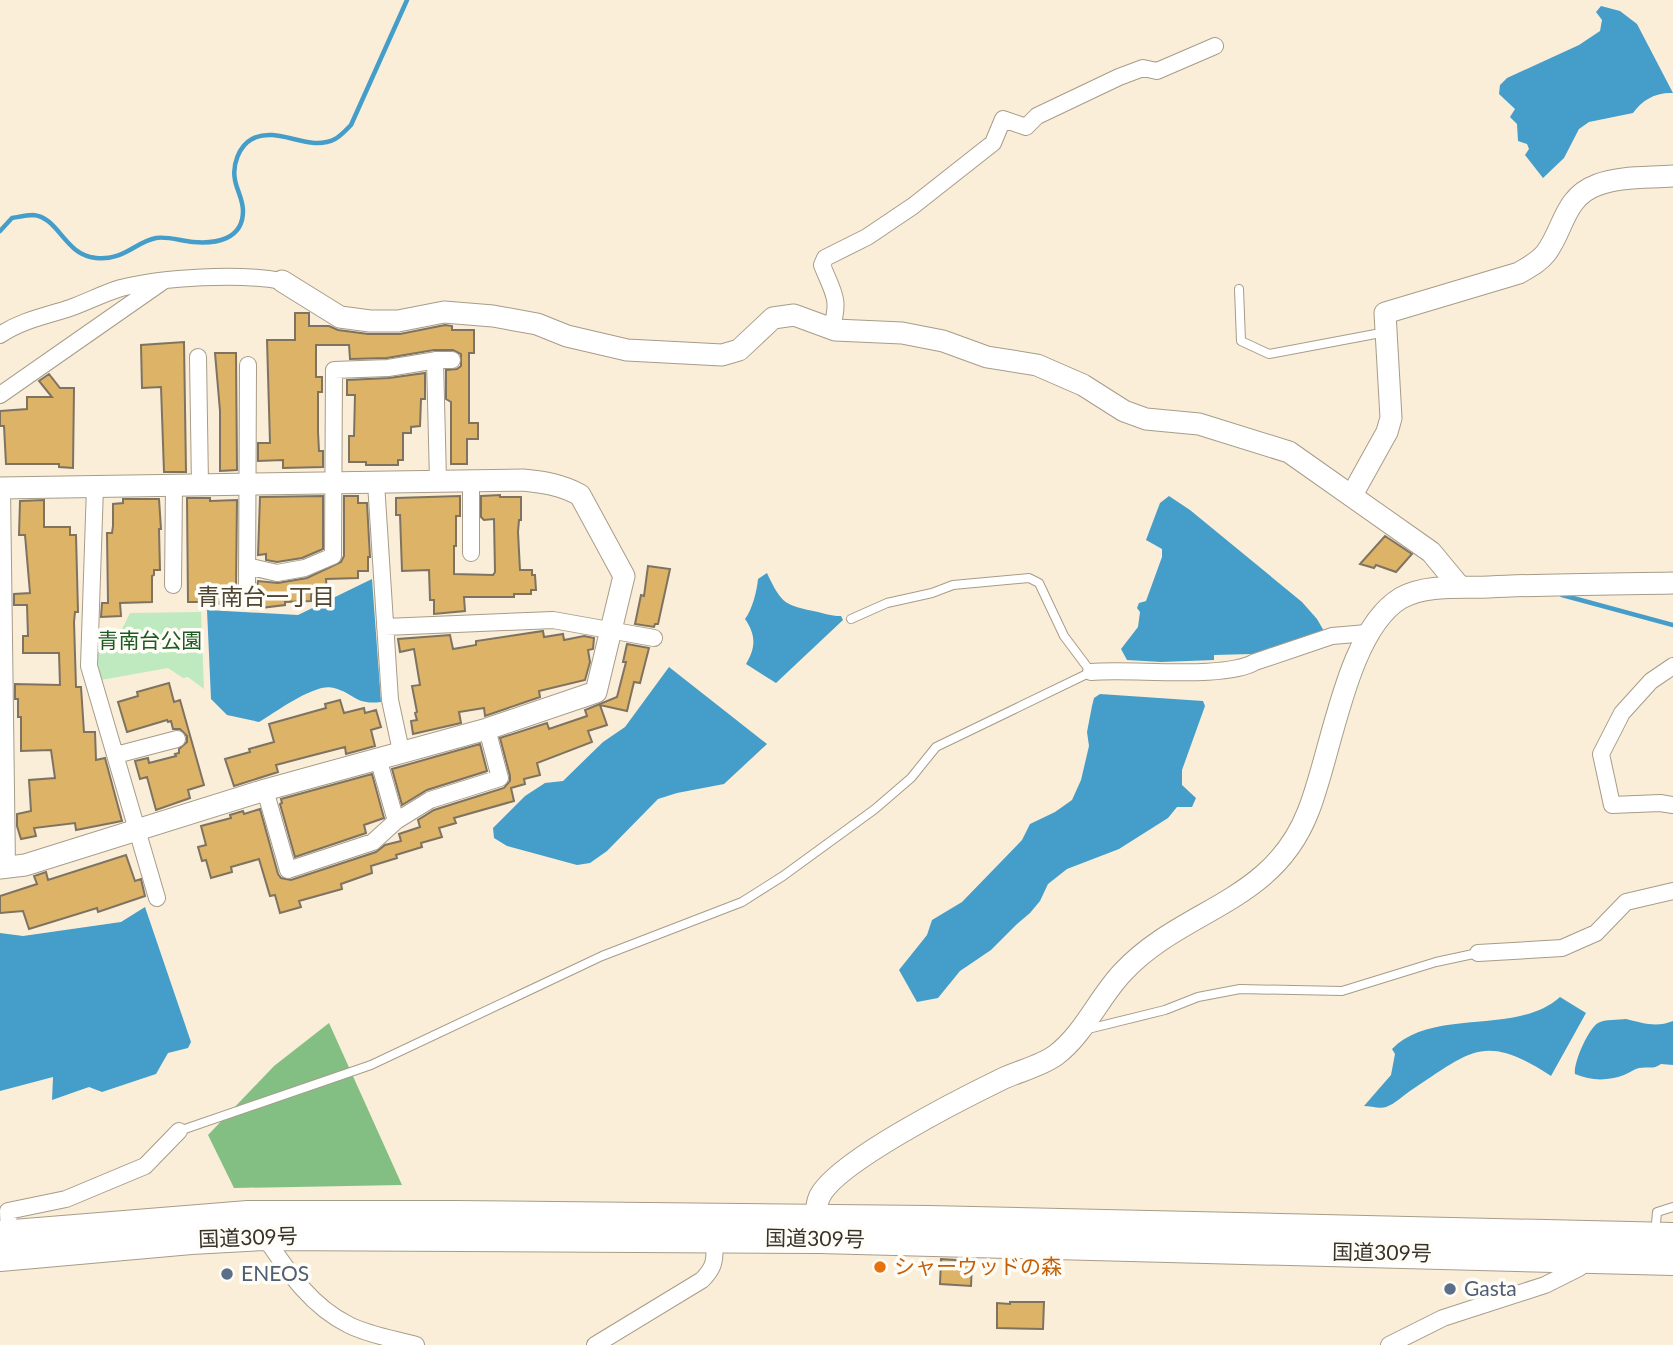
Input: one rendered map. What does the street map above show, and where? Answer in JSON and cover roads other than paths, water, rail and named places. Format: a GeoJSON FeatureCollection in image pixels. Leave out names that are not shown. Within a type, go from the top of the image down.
{"type":"FeatureCollection","features":[{"type":"Feature","properties":{"kind":"highway","name":"国道309号"},"geometry":{"type":"LineString","coordinates":[[3,1242],[248,1215],[818,1228],[1664,1237]]}},
{"type":"Feature","properties":{"kind":"highway","name":"国道309号"},"geometry":{"type":"LineString","coordinates":[[3,1242],[178,1241],[264,1236],[715,1238],[818,1228],[1673,1261]]}},
{"type":"Feature","properties":{"kind":"street"},"geometry":{"type":"LineString","coordinates":[[831,329],[836,300],[821,265],[825,258],[867,237],[914,206],[993,143],[1003,119],[1026,127],[1037,116],[1119,77],[1143,68],[1157,71],[1215,46]]}},
{"type":"Feature","properties":{"kind":"street"},"geometry":{"type":"LineString","coordinates":[[1352,495],[1387,432],[1391,418],[1385,313],[1519,272],[1533,265],[1545,254],[1563,216],[1576,198],[1595,185],[1611,181],[1673,176]]}},
{"type":"Feature","properties":{"kind":"street"},"geometry":{"type":"LineString","coordinates":[[0,335],[29,320],[68,309],[117,289],[164,281],[252,276],[282,281],[340,317],[398,321],[444,312],[493,316],[537,324],[567,336],[641,351],[722,355],[739,350],[772,318],[794,314],[831,329],[902,333],[943,341],[987,357],[1037,365],[1083,385],[1124,411],[1146,419],[1199,424],[1289,452],[1430,552],[1460,587]]}},
{"type":"Feature","properties":{"kind":"street"},"geometry":{"type":"LineString","coordinates":[[0,395],[164,281]]}},
{"type":"Feature","properties":{"kind":"street"},"geometry":{"type":"LineString","coordinates":[[198,357],[200,485]]}},
{"type":"Feature","properties":{"kind":"street"},"geometry":{"type":"LineString","coordinates":[[435,360],[438,481]]}},
{"type":"Feature","properties":{"kind":"street"},"geometry":{"type":"LineString","coordinates":[[247,566],[277,573],[305,568],[333,556],[334,370],[388,368],[435,360],[453,360]]}},
{"type":"Feature","properties":{"kind":"street"},"geometry":{"type":"LineString","coordinates":[[247,591],[248,365]]}},
{"type":"Feature","properties":{"kind":"street"},"geometry":{"type":"LineString","coordinates":[[471,481],[471,553]]}},
{"type":"Feature","properties":{"kind":"street"},"geometry":{"type":"LineString","coordinates":[[471,481],[545,482],[569,489],[580,495],[624,576],[596,692],[487,729],[265,790],[25,865],[3,868],[1,488],[200,485],[471,481]]}},
{"type":"Feature","properties":{"kind":"street"},"geometry":{"type":"LineString","coordinates":[[376,482],[390,700],[401,751]]}},
{"type":"Feature","properties":{"kind":"street"},"geometry":{"type":"LineString","coordinates":[[173,585],[174,486]]}},
{"type":"Feature","properties":{"kind":"street"},"geometry":{"type":"LineString","coordinates":[[95,487],[89,666],[157,898]]}},
{"type":"Feature","properties":{"kind":"street"},"geometry":{"type":"LineString","coordinates":[[818,1228],[819,1198],[829,1184],[876,1148],[994,1083],[1055,1056],[1078,1031],[1124,971],[1156,944],[1268,873],[1291,846],[1310,807],[1354,661],[1367,633],[1399,599],[1417,590],[1460,587],[1673,583]]}},
{"type":"Feature","properties":{"kind":"street"},"geometry":{"type":"LineString","coordinates":[[385,627],[553,620],[653,638]]}},
{"type":"Feature","properties":{"kind":"street"},"geometry":{"type":"LineString","coordinates":[[1090,672],[1244,668],[1332,636],[1367,633]]}},
{"type":"Feature","properties":{"kind":"street"},"geometry":{"type":"LineString","coordinates":[[1673,666],[1651,681],[1622,713],[1601,754],[1612,805],[1673,805]]}},
{"type":"Feature","properties":{"kind":"street"},"geometry":{"type":"LineString","coordinates":[[265,790],[288,870],[373,842],[396,821],[430,800],[500,778],[487,729]]}},
{"type":"Feature","properties":{"kind":"street"},"geometry":{"type":"LineString","coordinates":[[116,755],[177,739]]}},
{"type":"Feature","properties":{"kind":"street"},"geometry":{"type":"LineString","coordinates":[[378,758],[396,821]]}},
{"type":"Feature","properties":{"kind":"street"},"geometry":{"type":"LineString","coordinates":[[1478,953],[1562,948],[1596,933],[1626,902],[1673,891]]}},
{"type":"Feature","properties":{"kind":"street"},"geometry":{"type":"LineString","coordinates":[[3,1242],[8,1211],[66,1199],[145,1166],[179,1131]]}},
{"type":"Feature","properties":{"kind":"street"},"geometry":{"type":"LineString","coordinates":[[264,1236],[289,1273],[318,1305],[349,1325],[416,1345]]}},
{"type":"Feature","properties":{"kind":"street"},"geometry":{"type":"LineString","coordinates":[[595,1345],[702,1280],[711,1271],[714,1263],[715,1238]]}},
{"type":"Feature","properties":{"kind":"street"},"geometry":{"type":"LineString","coordinates":[[1389,1345],[1443,1318],[1545,1285],[1579,1268],[1590,1258]]}},
{"type":"Feature","properties":{"kind":"lane"},"geometry":{"type":"LineString","coordinates":[[1239,289],[1241,341],[1269,354],[1386,332]]}},
{"type":"Feature","properties":{"kind":"lane"},"geometry":{"type":"LineString","coordinates":[[179,1131],[371,1065],[602,956],[742,902],[783,876],[875,809],[911,778],[936,747],[1090,672],[1064,636],[1039,583],[1029,578],[953,585],[932,593],[887,603],[850,619]]}},
{"type":"Feature","properties":{"kind":"lane"},"geometry":{"type":"LineString","coordinates":[[1078,1031],[1165,1010],[1198,997],[1240,989],[1342,991],[1436,962],[1478,953]]}},
{"type":"Feature","properties":{"kind":"lane"},"geometry":{"type":"LineString","coordinates":[[1664,1237],[1657,1212],[1673,1206]]}},
{"type":"Feature","properties":{"kind":"water"},"geometry":{"type":"Polygon","coordinates":[[[1601,6],[1620,11],[1637,24],[1673,93],[1650,98],[1633,113],[1589,122],[1579,129],[1564,158],[1543,178],[1525,155],[1529,149],[1527,144],[1518,141],[1517,124],[1510,117],[1515,109],[1499,94],[1500,85],[1507,78],[1579,45],[1600,31],[1602,20],[1596,12],[1601,6]]]}},
{"type":"Feature","properties":{"kind":"water"},"geometry":{"type":"Polygon","coordinates":[[[1169,496],[1190,510],[1302,602],[1324,631],[1252,654],[1214,655],[1214,660],[1127,660],[1121,649],[1138,627],[1140,612],[1137,608],[1139,603],[1146,601],[1162,557],[1162,549],[1146,540],[1160,503],[1169,496]]]}},
{"type":"Feature","properties":{"kind":"water"},"geometry":{"type":"Polygon","coordinates":[[[767,573],[786,602],[841,616],[843,620],[776,683],[746,664],[752,652],[753,641],[745,619],[754,600],[758,579],[767,573]]]}},
{"type":"Feature","properties":{"kind":"water"},"geometry":{"type":"Polygon","coordinates":[[[372,579],[381,702],[365,702],[341,690],[326,687],[307,693],[259,722],[227,715],[211,699],[207,610],[298,615],[372,579]]]}},
{"type":"Feature","properties":{"kind":"water"},"geometry":{"type":"Polygon","coordinates":[[[669,667],[767,744],[724,784],[658,799],[607,851],[590,863],[577,865],[507,846],[494,838],[493,828],[525,796],[545,783],[563,781],[603,742],[625,727],[669,667]]]}},
{"type":"Feature","properties":{"kind":"water"},"geometry":{"type":"Polygon","coordinates":[[[1100,694],[1203,701],[1205,706],[1182,770],[1182,785],[1196,798],[1192,807],[1177,807],[1168,818],[1119,849],[1067,869],[1048,884],[1040,901],[1030,913],[991,950],[960,971],[938,998],[917,1002],[899,970],[927,935],[932,920],[962,902],[1022,840],[1030,824],[1072,800],[1081,780],[1089,746],[1087,732],[1094,698],[1100,694]]]}},
{"type":"Feature","properties":{"kind":"water"},"geometry":{"type":"Polygon","coordinates":[[[145,907],[191,1042],[188,1048],[168,1053],[156,1074],[102,1092],[89,1087],[52,1100],[53,1077],[0,1091],[0,933],[23,936],[121,922],[145,907]]]}},
{"type":"Feature","properties":{"kind":"water"},"geometry":{"type":"Polygon","coordinates":[[[1560,997],[1586,1013],[1551,1076],[1510,1054],[1479,1052],[1450,1064],[1389,1106],[1364,1106],[1391,1075],[1395,1054],[1392,1049],[1409,1036],[1452,1024],[1521,1016],[1542,1009],[1560,997]]]}},
{"type":"Feature","properties":{"kind":"water"},"geometry":{"type":"Polygon","coordinates":[[[1626,1019],[1655,1024],[1673,1021],[1673,1065],[1639,1068],[1606,1079],[1575,1074],[1579,1055],[1594,1027],[1604,1021],[1626,1019]]]}},
{"type":"Feature","properties":{"kind":"waterway"},"geometry":{"type":"LineString","coordinates":[[0,231],[12,218],[33,215],[42,217],[76,250],[96,258],[114,257],[156,238],[201,242],[226,238],[233,234],[242,221],[243,207],[234,174],[243,146],[262,136],[273,135],[314,143],[325,142],[341,135],[351,125],[407,0]]}},
{"type":"Feature","properties":{"kind":"waterway"},"geometry":{"type":"LineString","coordinates":[[1562,595],[1673,625]]}},
{"type":"Feature","properties":{"kind":"place","name":"シャーウッドの森"},"geometry":{"type":"Point","coordinates":[880,1267]}},
{"type":"Feature","properties":{"kind":"place","name":"ENEOS"},"geometry":{"type":"Point","coordinates":[227,1274]}},
{"type":"Feature","properties":{"kind":"place","name":"Gasta"},"geometry":{"type":"Point","coordinates":[1450,1289]}},
{"type":"Feature","properties":{"kind":"district","name":"青南台一丁目"},"geometry":{"type":"Point","coordinates":[266,597]}},
{"type":"Feature","properties":{"kind":"park label","name":"青南台公園"},"geometry":{"type":"Point","coordinates":[150,641]}}]}
